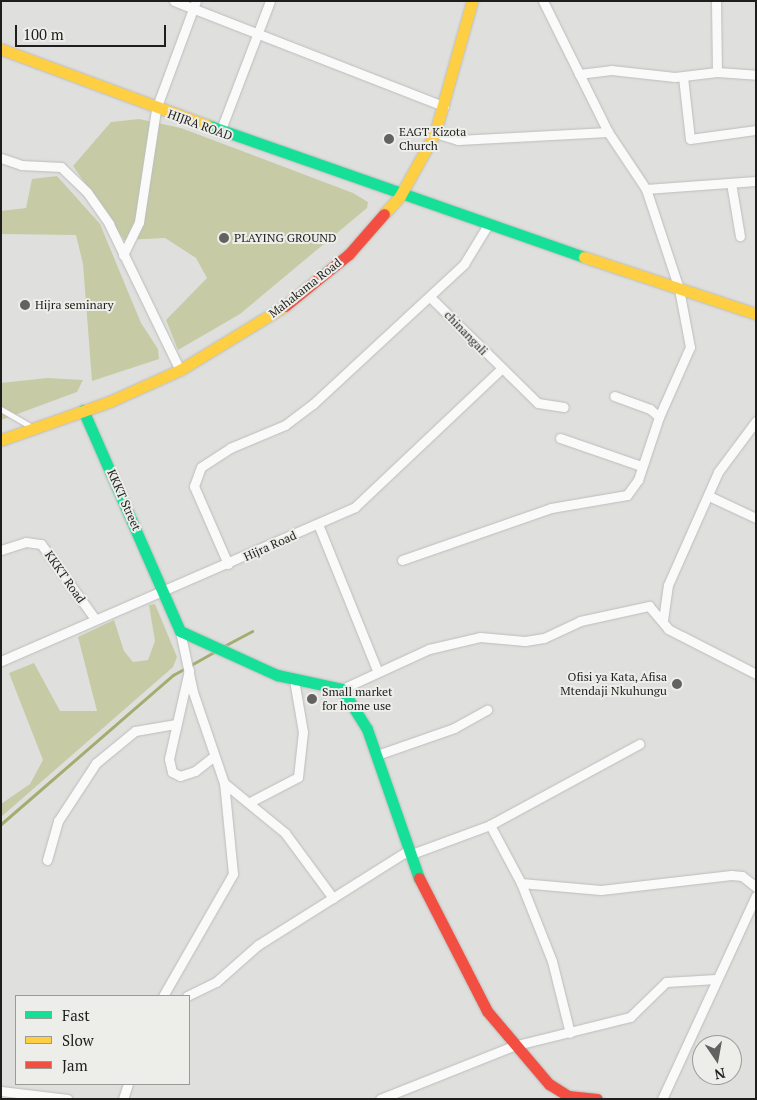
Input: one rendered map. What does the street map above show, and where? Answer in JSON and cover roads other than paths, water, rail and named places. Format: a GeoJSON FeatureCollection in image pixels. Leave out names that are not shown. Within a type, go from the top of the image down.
{"type":"FeatureCollection","features":[{"type":"Feature","properties":{"kind":"street"},"geometry":{"type":"LineString","coordinates":[[174,1],[194,5],[262,32],[349,72],[444,106]]}},
{"type":"Feature","properties":{"kind":"street"},"geometry":{"type":"LineString","coordinates":[[220,132],[262,32],[270,1]]}},
{"type":"Feature","properties":{"kind":"street","name":"Mahakama Road"},"geometry":{"type":"LineString","coordinates":[[1,440],[83,410],[180,370],[279,311],[317,282],[400,196],[435,134],[472,1]]}},
{"type":"Feature","properties":{"kind":"street"},"geometry":{"type":"LineString","coordinates":[[402,560],[551,508],[627,495],[634,488],[659,417],[690,347],[679,289],[646,189],[608,132],[543,1]]}},
{"type":"Feature","properties":{"kind":"street"},"geometry":{"type":"LineString","coordinates":[[716,1],[717,72]]}},
{"type":"Feature","properties":{"kind":"street"},"geometry":{"type":"LineString","coordinates":[[123,255],[139,222],[156,109],[194,5]]}},
{"type":"Feature","properties":{"kind":"street","name":"HIJRA ROAD"},"geometry":{"type":"LineString","coordinates":[[1,49],[156,109],[400,196],[489,223],[679,289]]}},
{"type":"Feature","properties":{"kind":"street"},"geometry":{"type":"LineString","coordinates":[[579,74],[611,70],[683,77],[717,72],[756,75]]}},
{"type":"Feature","properties":{"kind":"street"},"geometry":{"type":"LineString","coordinates":[[683,77],[690,139],[756,130]]}},
{"type":"Feature","properties":{"kind":"street"},"geometry":{"type":"LineString","coordinates":[[435,134],[458,140],[608,132]]}},
{"type":"Feature","properties":{"kind":"street"},"geometry":{"type":"LineString","coordinates":[[1,158],[21,166],[52,164],[68,172],[99,208],[180,370]]}},
{"type":"Feature","properties":{"kind":"street"},"geometry":{"type":"LineString","coordinates":[[646,189],[756,181]]}},
{"type":"Feature","properties":{"kind":"street"},"geometry":{"type":"LineString","coordinates":[[731,182],[740,236]]}},
{"type":"Feature","properties":{"kind":"street"},"geometry":{"type":"LineString","coordinates":[[228,564],[194,486],[200,467],[230,448],[285,425],[313,404],[464,264],[489,223]]}},
{"type":"Feature","properties":{"kind":"street"},"geometry":{"type":"LineString","coordinates":[[679,289],[756,314]]}},
{"type":"Feature","properties":{"kind":"street","name":"chinangali"},"geometry":{"type":"LineString","coordinates":[[430,297],[500,370],[538,403],[564,407]]}},
{"type":"Feature","properties":{"kind":"street","name":"Hijra Road"},"geometry":{"type":"LineString","coordinates":[[1,661],[318,524],[369,496],[500,370]]}},
{"type":"Feature","properties":{"kind":"street"},"geometry":{"type":"LineString","coordinates":[[614,396],[625,397],[659,417]]}},
{"type":"Feature","properties":{"kind":"street","name":"KKKT Street"},"geometry":{"type":"LineString","coordinates":[[83,410],[180,632]]}},
{"type":"Feature","properties":{"kind":"street"},"geometry":{"type":"LineString","coordinates":[[663,620],[668,585],[709,496],[736,443],[756,421]]}},
{"type":"Feature","properties":{"kind":"street"},"geometry":{"type":"LineString","coordinates":[[560,438],[641,466]]}},
{"type":"Feature","properties":{"kind":"street"},"geometry":{"type":"LineString","coordinates":[[709,496],[756,518]]}},
{"type":"Feature","properties":{"kind":"street"},"geometry":{"type":"LineString","coordinates":[[318,524],[376,670]]}},
{"type":"Feature","properties":{"kind":"street","name":"KKKT Road"},"geometry":{"type":"LineString","coordinates":[[1,550],[26,542],[41,544],[95,619]]}},
{"type":"Feature","properties":{"kind":"street"},"geometry":{"type":"LineString","coordinates":[[342,689],[376,670],[472,638],[544,638],[580,621],[649,606],[663,620],[668,629],[756,674]]}},
{"type":"Feature","properties":{"kind":"street"},"geometry":{"type":"LineString","coordinates":[[164,995],[233,874],[224,783],[213,757],[180,632]]}},
{"type":"Feature","properties":{"kind":"street"},"geometry":{"type":"LineString","coordinates":[[180,632],[294,680],[342,689],[355,704],[377,756],[408,853],[460,963],[514,1046],[539,1074],[568,1096],[597,1099]]}},
{"type":"Feature","properties":{"kind":"street"},"geometry":{"type":"LineString","coordinates":[[189,669],[169,760],[172,772],[180,776],[195,771],[213,757]]}},
{"type":"Feature","properties":{"kind":"street"},"geometry":{"type":"LineString","coordinates":[[252,801],[298,777],[303,732],[294,680]]}},
{"type":"Feature","properties":{"kind":"street"},"geometry":{"type":"LineString","coordinates":[[377,756],[454,728],[487,710]]}},
{"type":"Feature","properties":{"kind":"street"},"geometry":{"type":"LineString","coordinates":[[47,860],[58,821],[96,763],[135,731],[176,724]]}},
{"type":"Feature","properties":{"kind":"street"},"geometry":{"type":"LineString","coordinates":[[189,995],[216,982],[258,945],[408,853],[490,825],[639,744]]}},
{"type":"Feature","properties":{"kind":"street"},"geometry":{"type":"LineString","coordinates":[[224,783],[252,801],[284,833],[333,898]]}},
{"type":"Feature","properties":{"kind":"street"},"geometry":{"type":"LineString","coordinates":[[490,825],[521,884],[552,961],[570,1032]]}},
{"type":"Feature","properties":{"kind":"street"},"geometry":{"type":"LineString","coordinates":[[521,884],[601,890],[732,875],[742,876],[756,887]]}},
{"type":"Feature","properties":{"kind":"street"},"geometry":{"type":"LineString","coordinates":[[662,1099],[756,896]]}},
{"type":"Feature","properties":{"kind":"street"},"geometry":{"type":"LineString","coordinates":[[380,1099],[514,1046],[630,1017],[666,982],[716,979]]}},
{"type":"Feature","properties":{"kind":"street"},"geometry":{"type":"LineString","coordinates":[[123,1099],[128,1085]]}},
{"type":"Feature","properties":{"kind":"street"},"geometry":{"type":"LineString","coordinates":[[1,1091],[68,1099]]}},
{"type":"Feature","properties":{"kind":"lane"},"geometry":{"type":"LineString","coordinates":[[1,409],[33,428]]}},
{"type":"Feature","properties":{"kind":"waterway"},"geometry":{"type":"LineString","coordinates":[[224,646],[252,631]]}},
{"type":"Feature","properties":{"kind":"waterway"},"geometry":{"type":"LineString","coordinates":[[1,824],[173,675],[214,652]]}},
{"type":"Feature","properties":{"kind":"place","name":"EAGT Kizota Church"},"geometry":{"type":"Point","coordinates":[389,139]}},
{"type":"Feature","properties":{"kind":"place","name":"PLAYING GROUND"},"geometry":{"type":"Point","coordinates":[224,238]}},
{"type":"Feature","properties":{"kind":"place","name":"Hijra seminary"},"geometry":{"type":"Point","coordinates":[25,305]}},
{"type":"Feature","properties":{"kind":"place","name":"Ofisi ya Kata, Afisa Mtendaji Nkuhungu"},"geometry":{"type":"Point","coordinates":[677,684]}},
{"type":"Feature","properties":{"kind":"place","name":"Small market for home use"},"geometry":{"type":"Point","coordinates":[312,699]}}]}
